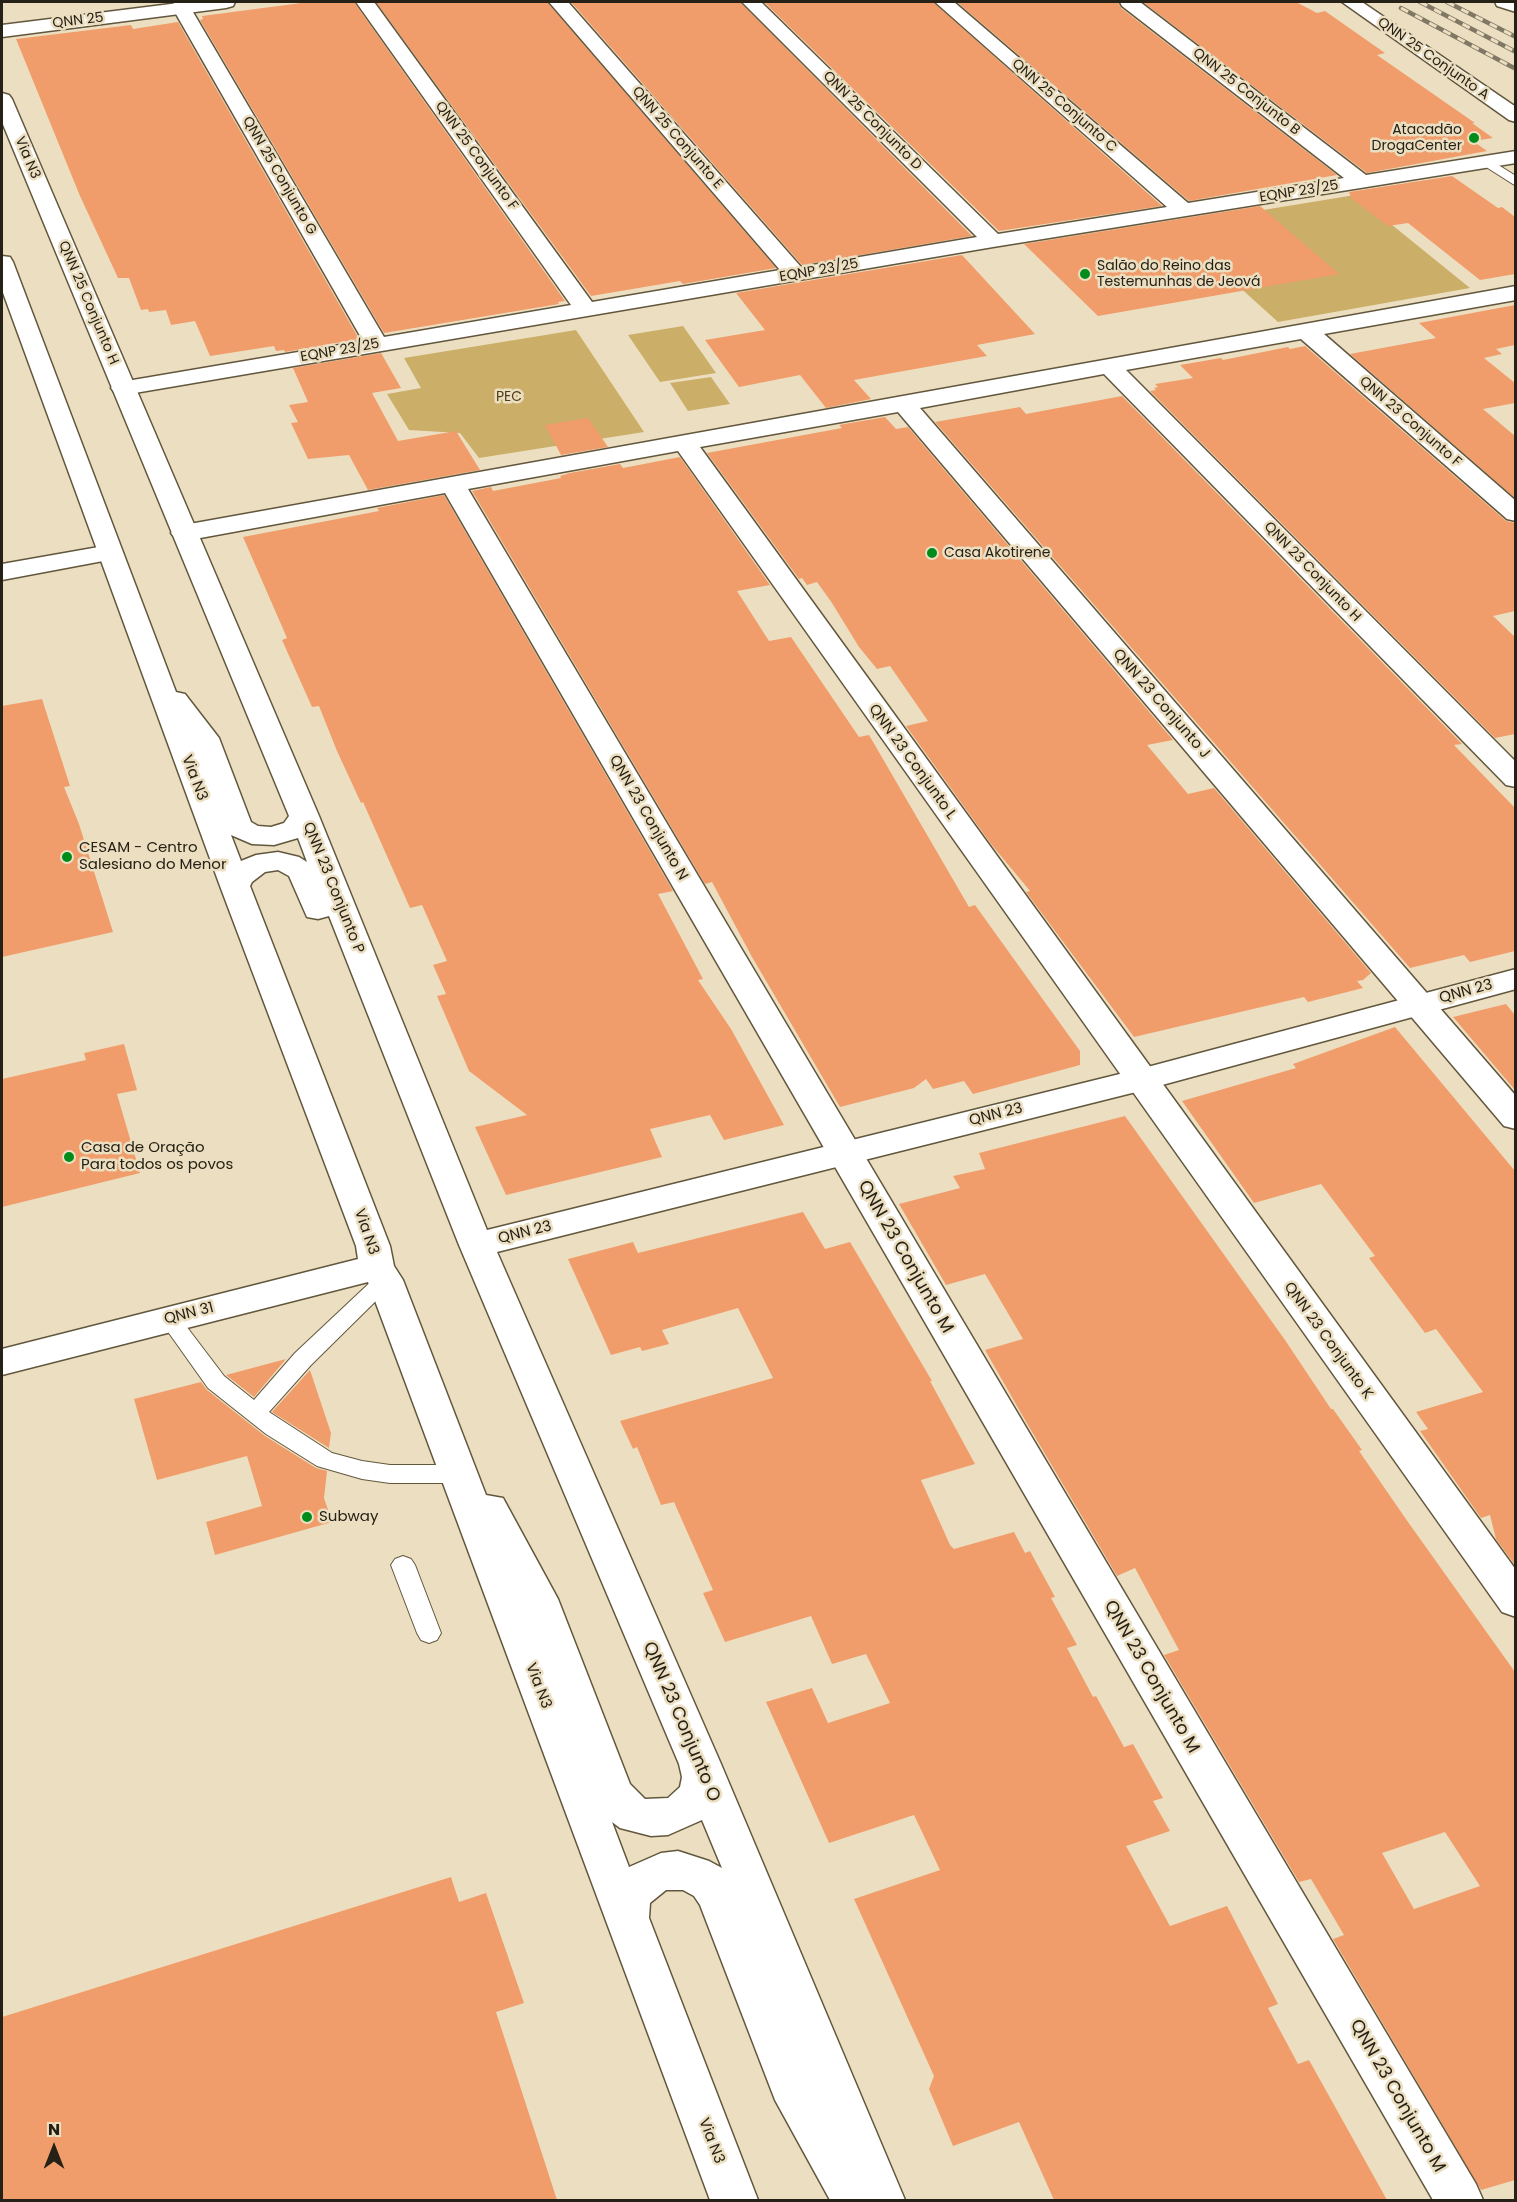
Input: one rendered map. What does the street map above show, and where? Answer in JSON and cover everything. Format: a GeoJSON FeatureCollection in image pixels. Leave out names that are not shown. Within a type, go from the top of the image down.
{"type":"FeatureCollection","features":[{"type":"Feature","properties":{"kind":"street","name":"QNN 25"},"geometry":{"type":"LineString","coordinates":[[2,31],[226,2]]}},
{"type":"Feature","properties":{"kind":"street","name":"QNN 25 Conjunto F"},"geometry":{"type":"LineString","coordinates":[[365,2],[586,310]]}},
{"type":"Feature","properties":{"kind":"street","name":"QNN 25 Conjunto E"},"geometry":{"type":"LineString","coordinates":[[558,2],[796,275]]}},
{"type":"Feature","properties":{"kind":"street","name":"QNN 25 Conjunto D"},"geometry":{"type":"LineString","coordinates":[[751,2],[993,241]]}},
{"type":"Feature","properties":{"kind":"street","name":"QNN 25 Conjunto C"},"geometry":{"type":"LineString","coordinates":[[944,2],[1184,211]]}},
{"type":"Feature","properties":{"kind":"street","name":"QNN 25 Conjunto B"},"geometry":{"type":"LineString","coordinates":[[1129,2],[1362,182]]}},
{"type":"Feature","properties":{"kind":"street","name":"QNN 25 Conjunto A"},"geometry":{"type":"LineString","coordinates":[[1351,2],[1515,116]]}},
{"type":"Feature","properties":{"kind":"street"},"geometry":{"type":"LineString","coordinates":[[1504,2],[1515,8]]}},
{"type":"Feature","properties":{"kind":"street","name":"QNN 25 Conjunto G"},"geometry":{"type":"LineString","coordinates":[[180,7],[377,345]]}},
{"type":"Feature","properties":{"kind":"street","name":"Via N3"},"geometry":{"type":"LineString","coordinates":[[2,99],[6,126],[52,217]]}},
{"type":"Feature","properties":{"kind":"street"},"geometry":{"type":"LineString","coordinates":[[2,148],[19,183],[52,217]]}},
{"type":"Feature","properties":{"kind":"street","name":"EQNP 23/25"},"geometry":{"type":"LineString","coordinates":[[123,388],[993,241],[1515,157]]}},
{"type":"Feature","properties":{"kind":"street","name":"QNN 25 Conjunto H"},"geometry":{"type":"LineString","coordinates":[[52,217],[123,388]]}},
{"type":"Feature","properties":{"kind":"street","name":"Via N3"},"geometry":{"type":"LineString","coordinates":[[2,262],[235,886],[373,1246],[381,1273],[734,2200]]}},
{"type":"Feature","properties":{"kind":"street"},"geometry":{"type":"LineString","coordinates":[[123,388],[184,533],[1305,330],[1510,299]]}},
{"type":"Feature","properties":{"kind":"street","name":"QNN 23 Conjunto F"},"geometry":{"type":"LineString","coordinates":[[1305,330],[1515,514]]}},
{"type":"Feature","properties":{"kind":"street","name":"QNN 23 Conjunto H"},"geometry":{"type":"LineString","coordinates":[[1109,366],[1515,779]]}},
{"type":"Feature","properties":{"kind":"street","name":"QNN 23 Conjunto J"},"geometry":{"type":"LineString","coordinates":[[903,403],[1515,1119]]}},
{"type":"Feature","properties":{"kind":"street","name":"QNN 23 Conjunto L"},"geometry":{"type":"LineString","coordinates":[[684,443],[1140,1080]]}},
{"type":"Feature","properties":{"kind":"street","name":"QNN 23 Conjunto N"},"geometry":{"type":"LineString","coordinates":[[452,484],[844,1153]]}},
{"type":"Feature","properties":{"kind":"street","name":"QNN 23 Conjunto P"},"geometry":{"type":"LineString","coordinates":[[184,533],[304,816],[476,1245]]}},
{"type":"Feature","properties":{"kind":"street"},"geometry":{"type":"LineString","coordinates":[[2,572],[110,553]]}},
{"type":"Feature","properties":{"kind":"street"},"geometry":{"type":"LineString","coordinates":[[156,675],[205,738],[238,827],[252,835],[274,836],[294,829],[304,816]]}},
{"type":"Feature","properties":{"kind":"street"},"geometry":{"type":"LineString","coordinates":[[235,886],[239,877],[246,870],[267,862],[288,862],[302,871],[349,988],[415,1094]]}},
{"type":"Feature","properties":{"kind":"street","name":"QNN 23"},"geometry":{"type":"LineString","coordinates":[[476,1245],[1140,1080],[1515,979]]}},
{"type":"Feature","properties":{"kind":"street","name":"QNN 23 Conjunto K"},"geometry":{"type":"LineString","coordinates":[[1140,1080],[1515,1601]]}},
{"type":"Feature","properties":{"kind":"street","name":"QNN 23 Conjunto M"},"geometry":{"type":"LineString","coordinates":[[844,1153],[1459,2200]]}},
{"type":"Feature","properties":{"kind":"street","name":"QNN 23 Conjunto O"},"geometry":{"type":"LineString","coordinates":[[476,1245],[700,1764],[881,2200]]}},
{"type":"Feature","properties":{"kind":"street","name":"QNN 31"},"geometry":{"type":"LineString","coordinates":[[2,1362],[170,1319],[381,1273]]}},
{"type":"Feature","properties":{"kind":"street"},"geometry":{"type":"LineString","coordinates":[[431,1402],[538,1599],[613,1794],[622,1806],[635,1815],[651,1818],[668,1817],[694,1802],[701,1790],[703,1777],[700,1764]]}},
{"type":"Feature","properties":{"kind":"street"},"geometry":{"type":"LineString","coordinates":[[627,1920],[627,1905],[634,1890],[646,1879],[661,1872],[678,1870],[694,1874],[709,1883],[718,1895],[798,2100],[856,2200]]}},
{"type":"Feature","properties":{"kind":"lane"},"geometry":{"type":"LineString","coordinates":[[1487,162],[1515,182]]}},
{"type":"Feature","properties":{"kind":"lane"},"geometry":{"type":"LineString","coordinates":[[255,1413],[381,1273]]}},
{"type":"Feature","properties":{"kind":"lane"},"geometry":{"type":"LineString","coordinates":[[170,1319],[216,1382],[274,1428],[325,1460],[362,1470],[390,1474],[458,1474]]}},
{"type":"Feature","properties":{"kind":"lane"},"geometry":{"type":"LineString","coordinates":[[403,1565],[429,1633]]}},
{"type":"Feature","properties":{"kind":"green space"},"geometry":{"type":"Polygon","coordinates":[[[1355,195],[1470,288],[1278,322],[1171,225],[1355,195]]]}},
{"type":"Feature","properties":{"kind":"green space"},"geometry":{"type":"Polygon","coordinates":[[[683,326],[716,373],[660,382],[628,335],[683,326]]]}},
{"type":"Feature","properties":{"kind":"green space","name":"PEC"},"geometry":{"type":"Polygon","coordinates":[[[576,330],[644,432],[479,458],[460,433],[409,430],[387,394],[421,388],[404,358],[576,330]]]}},
{"type":"Feature","properties":{"kind":"green space"},"geometry":{"type":"Polygon","coordinates":[[[711,377],[730,404],[688,411],[670,383],[711,377]]]}},
{"type":"Feature","properties":{"kind":"building"},"geometry":{"type":"Polygon","coordinates":[[[309,2],[354,2],[565,301],[558,302],[559,304],[384,333],[200,20],[203,19],[202,16],[309,2]]]}},
{"type":"Feature","properties":{"kind":"building"},"geometry":{"type":"Polygon","coordinates":[[[376,2],[547,2],[776,268],[683,284],[680,281],[591,296],[376,2]]]}},
{"type":"Feature","properties":{"kind":"building"},"geometry":{"type":"Polygon","coordinates":[[[571,2],[740,2],[972,236],[802,265],[571,2]]]}},
{"type":"Feature","properties":{"kind":"building"},"geometry":{"type":"Polygon","coordinates":[[[764,2],[933,2],[1162,206],[999,231],[764,2]]]}},
{"type":"Feature","properties":{"kind":"building"},"geometry":{"type":"Polygon","coordinates":[[[957,2],[1118,2],[1121,8],[1337,175],[1189,201],[957,2]]]}},
{"type":"Feature","properties":{"kind":"building"},"geometry":{"type":"Polygon","coordinates":[[[1143,2],[1296,2],[1317,13],[1325,11],[1385,53],[1377,55],[1493,138],[1473,141],[1487,151],[1367,173],[1143,2]]]}},
{"type":"Feature","properties":{"kind":"building"},"geometry":{"type":"Polygon","coordinates":[[[178,22],[359,339],[285,352],[284,350],[276,351],[274,346],[210,356],[195,321],[171,325],[166,310],[149,312],[148,309],[141,310],[129,278],[118,278],[80,196],[16,39],[131,25],[133,29],[178,22]]]}},
{"type":"Feature","properties":{"kind":"building"},"geometry":{"type":"Polygon","coordinates":[[[1452,176],[1515,217],[1515,274],[1480,280],[1408,223],[1388,226],[1352,199],[1349,192],[1452,176]]]}},
{"type":"Feature","properties":{"kind":"building"},"geometry":{"type":"Polygon","coordinates":[[[1260,206],[1339,274],[1098,316],[1024,244],[1260,206]]]}},
{"type":"Feature","properties":{"kind":"building"},"geometry":{"type":"Polygon","coordinates":[[[962,255],[1035,334],[977,345],[987,356],[854,380],[871,399],[826,408],[800,375],[739,387],[705,340],[765,330],[736,293],[962,255]]]}},
{"type":"Feature","properties":{"kind":"building"},"geometry":{"type":"Polygon","coordinates":[[[1515,305],[1515,345],[1496,349],[1502,354],[1484,358],[1515,383],[1515,403],[1483,409],[1515,436],[1515,498],[1350,354],[1436,338],[1419,323],[1515,305]]]}},
{"type":"Feature","properties":{"kind":"building"},"geometry":{"type":"Polygon","coordinates":[[[1305,346],[1506,521],[1515,523],[1515,611],[1493,616],[1515,637],[1515,734],[1495,738],[1150,391],[1156,390],[1154,388],[1158,387],[1155,384],[1193,378],[1180,365],[1305,346]]]}},
{"type":"Feature","properties":{"kind":"building"},"geometry":{"type":"Polygon","coordinates":[[[381,353],[401,388],[372,393],[398,441],[456,431],[480,470],[368,490],[349,455],[308,459],[291,423],[298,422],[289,405],[308,402],[293,368],[381,353]]]}},
{"type":"Feature","properties":{"kind":"building"},"geometry":{"type":"Polygon","coordinates":[[[1122,396],[1462,744],[1454,745],[1515,808],[1515,951],[1470,962],[1464,955],[1410,968],[935,422],[1020,407],[1026,414],[1122,396]]]}},
{"type":"Feature","properties":{"kind":"building"},"geometry":{"type":"Polygon","coordinates":[[[885,417],[896,429],[908,427],[1173,740],[1147,745],[1188,794],[1214,788],[1371,973],[1363,980],[1357,981],[1363,988],[1308,1002],[1304,997],[1134,1037],[1026,892],[1030,891],[991,844],[906,726],[928,721],[890,666],[877,669],[859,647],[817,582],[807,585],[802,578],[799,579],[707,453],[842,428],[839,425],[885,417]]]}},
{"type":"Feature","properties":{"kind":"building"},"geometry":{"type":"Polygon","coordinates":[[[588,418],[608,447],[561,455],[545,425],[588,418]]]}},
{"type":"Feature","properties":{"kind":"building"},"geometry":{"type":"Polygon","coordinates":[[[680,457],[770,585],[737,591],[769,641],[791,637],[859,737],[869,735],[969,907],[975,905],[1080,1051],[1080,1065],[973,1094],[964,1081],[933,1089],[926,1079],[914,1088],[840,1107],[752,957],[712,882],[705,884],[472,491],[491,487],[493,491],[561,478],[560,476],[570,473],[620,464],[623,468],[680,457]]]}},
{"type":"Feature","properties":{"kind":"building"},"geometry":{"type":"Polygon","coordinates":[[[444,495],[673,891],[658,894],[703,979],[698,980],[731,1029],[784,1125],[724,1140],[710,1115],[650,1129],[662,1157],[506,1195],[475,1127],[527,1115],[469,1071],[437,996],[446,994],[433,965],[447,961],[422,905],[410,908],[363,802],[361,803],[337,751],[319,706],[312,707],[282,640],[287,638],[243,537],[379,511],[377,508],[444,495]]]}},
{"type":"Feature","properties":{"kind":"building"},"geometry":{"type":"Polygon","coordinates":[[[42,699],[70,786],[64,787],[79,824],[113,932],[2,957],[2,706],[42,699]]]}},
{"type":"Feature","properties":{"kind":"building"},"geometry":{"type":"Polygon","coordinates":[[[1506,1004],[1515,1015],[1515,1090],[1453,1017],[1506,1004]]]}},
{"type":"Feature","properties":{"kind":"building"},"geometry":{"type":"Polygon","coordinates":[[[1395,1027],[1515,1171],[1515,1565],[1496,1539],[1490,1515],[1481,1518],[1420,1431],[1428,1429],[1416,1412],[1483,1392],[1436,1329],[1425,1333],[1369,1258],[1375,1256],[1321,1184],[1254,1203],[1182,1101],[1296,1068],[1293,1064],[1395,1027]]]}},
{"type":"Feature","properties":{"kind":"building"},"geometry":{"type":"Polygon","coordinates":[[[124,1044],[137,1090],[117,1094],[140,1173],[2,1207],[2,1079],[86,1060],[84,1053],[124,1044]]]}},
{"type":"Feature","properties":{"kind":"building"},"geometry":{"type":"Polygon","coordinates":[[[1125,1116],[1285,1340],[1331,1409],[1362,1450],[1359,1451],[1408,1522],[1515,1672],[1515,2180],[1481,2190],[1333,1939],[1344,1935],[1311,1879],[1299,1882],[1164,1655],[1179,1650],[1135,1568],[1117,1576],[1025,1420],[985,1350],[1023,1339],[985,1274],[946,1285],[899,1204],[960,1188],[953,1176],[985,1169],[979,1153],[1125,1116]],[[1445,1832],[1382,1853],[1414,1909],[1480,1886],[1445,1832]]]}},
{"type":"Feature","properties":{"kind":"building"},"geometry":{"type":"Polygon","coordinates":[[[803,1212],[825,1249],[850,1242],[932,1381],[930,1381],[975,1464],[921,1480],[950,1545],[954,1549],[1014,1532],[1025,1553],[1030,1551],[1055,1597],[1051,1598],[1077,1645],[1067,1648],[1093,1697],[1096,1696],[1124,1747],[1133,1744],[1163,1798],[1153,1801],[1170,1831],[1126,1846],[1170,1926],[1227,1906],[1278,2004],[1268,2008],[1298,2064],[1309,2060],[1387,2200],[1054,2200],[1019,2122],[953,2146],[929,2089],[934,2076],[854,1899],[940,1870],[914,1815],[829,1843],[766,1702],[812,1688],[828,1723],[890,1703],[866,1654],[832,1664],[811,1616],[725,1642],[703,1593],[713,1590],[674,1502],[661,1505],[637,1447],[633,1449],[620,1421],[773,1378],[738,1308],[662,1330],[669,1344],[642,1351],[640,1347],[611,1355],[568,1259],[633,1242],[638,1253],[803,1212]]]}},
{"type":"Feature","properties":{"kind":"building"},"geometry":{"type":"Polygon","coordinates":[[[286,1359],[254,1397],[226,1375],[286,1359]]]}},
{"type":"Feature","properties":{"kind":"building"},"geometry":{"type":"Polygon","coordinates":[[[310,1370],[331,1433],[329,1448],[272,1412],[310,1370]]]}},
{"type":"Feature","properties":{"kind":"building"},"geometry":{"type":"Polygon","coordinates":[[[201,1382],[207,1390],[265,1436],[316,1468],[327,1471],[324,1498],[332,1522],[215,1555],[206,1522],[262,1506],[247,1456],[157,1480],[134,1399],[201,1382]]]}},
{"type":"Feature","properties":{"kind":"building"},"geometry":{"type":"Polygon","coordinates":[[[451,1877],[459,1902],[486,1893],[524,2003],[496,2012],[557,2200],[2,2200],[2,2017],[451,1877]]]}},
{"type":"Feature","properties":{"kind":"railway"},"geometry":{"type":"LineString","coordinates":[[1420,2],[1516,52]]}},
{"type":"Feature","properties":{"kind":"railway"},"geometry":{"type":"LineString","coordinates":[[1447,2],[1516,37]]}},
{"type":"Feature","properties":{"kind":"railway"},"geometry":{"type":"LineString","coordinates":[[1401,8],[1516,69]]}},
{"type":"Feature","properties":{"kind":"place","name":"Atacadão DrogaCenter"},"geometry":{"type":"Point","coordinates":[1474,138]}},
{"type":"Feature","properties":{"kind":"place","name":"Salão do Reino das Testemunhas de Jeová"},"geometry":{"type":"Point","coordinates":[1085,274]}},
{"type":"Feature","properties":{"kind":"place","name":"Casa Akotirene"},"geometry":{"type":"Point","coordinates":[932,553]}},
{"type":"Feature","properties":{"kind":"place","name":"CESAM - Centro Salesiano do Menor"},"geometry":{"type":"Point","coordinates":[67,857]}},
{"type":"Feature","properties":{"kind":"place","name":"Casa de Oração Para todos os povos"},"geometry":{"type":"Point","coordinates":[69,1157]}},
{"type":"Feature","properties":{"kind":"place","name":"Subway"},"geometry":{"type":"Point","coordinates":[307,1517]}}]}
